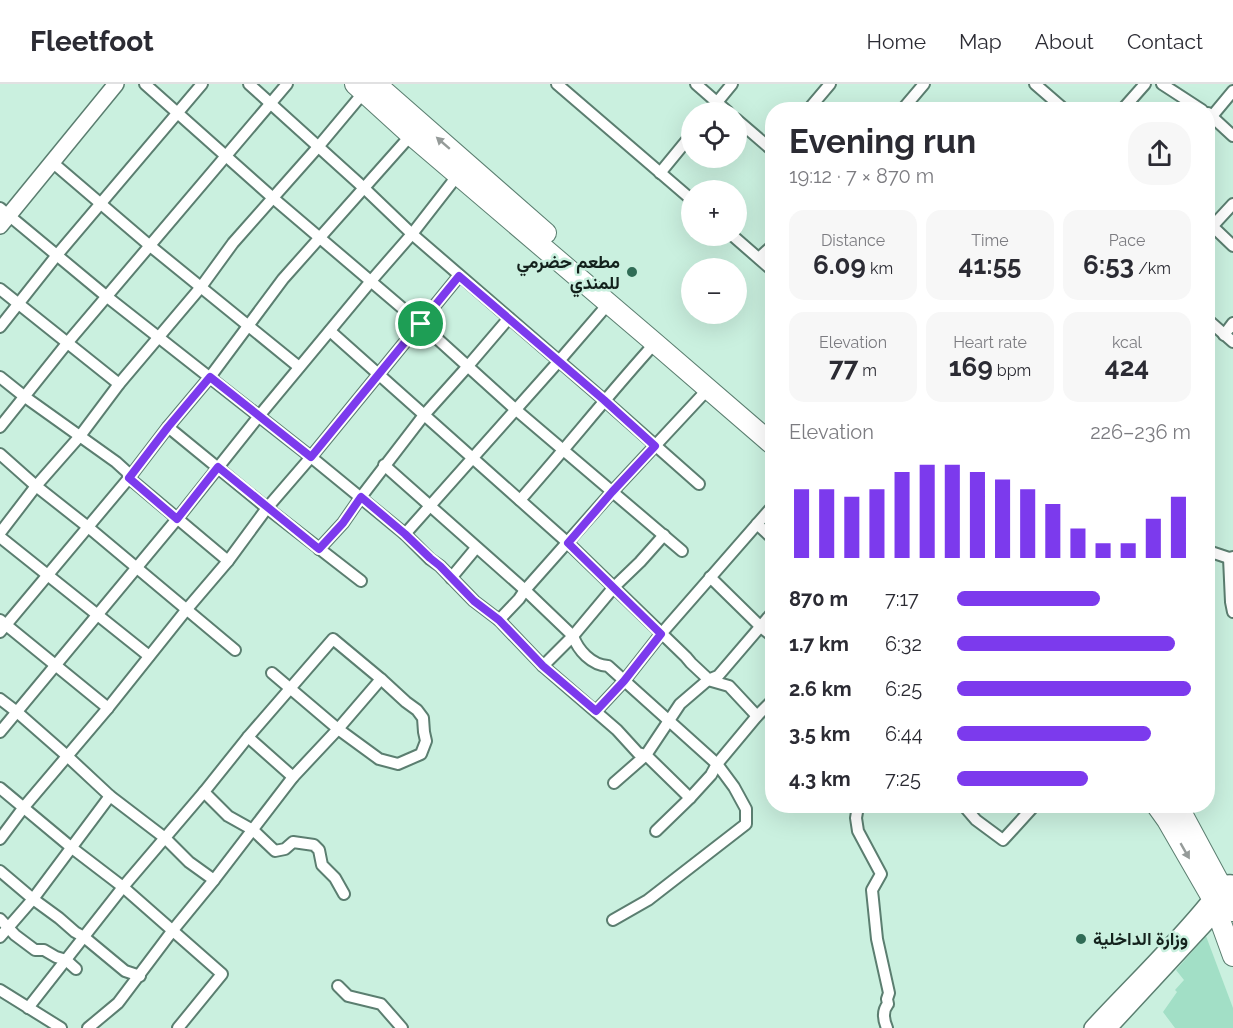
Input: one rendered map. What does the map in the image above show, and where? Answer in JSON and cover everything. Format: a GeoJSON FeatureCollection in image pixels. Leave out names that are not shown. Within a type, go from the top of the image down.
{"type":"FeatureCollection","features":[{"type":"Feature","properties":{"kind":"highway"},"geometry":{"type":"LineString","coordinates":[[365,87],[411,135],[463,170],[609,303],[765,438]]}},
{"type":"Feature","properties":{"kind":"highway"},"geometry":{"type":"LineString","coordinates":[[365,87],[765,423]]}},
{"type":"Feature","properties":{"kind":"highway"},"geometry":{"type":"LineString","coordinates":[[1162,813],[1225,898]]}},
{"type":"Feature","properties":{"kind":"highway"},"geometry":{"type":"LineString","coordinates":[[1182,813],[1225,898],[1233,956]]}},
{"type":"Feature","properties":{"kind":"street"},"geometry":{"type":"LineString","coordinates":[[116,84],[52,162],[3,216],[57,255],[405,534],[474,601],[499,620],[543,666],[617,730],[638,753],[646,755],[690,798]]}},
{"type":"Feature","properties":{"kind":"street"},"geometry":{"type":"LineString","coordinates":[[145,84],[563,451],[682,551]]}},
{"type":"Feature","properties":{"kind":"street"},"geometry":{"type":"LineString","coordinates":[[0,327],[57,255],[202,84]]}},
{"type":"Feature","properties":{"kind":"street"},"geometry":{"type":"LineString","coordinates":[[249,84],[459,276],[699,484]]}},
{"type":"Feature","properties":{"kind":"street"},"geometry":{"type":"LineString","coordinates":[[0,427],[106,296],[287,84]]}},
{"type":"Feature","properties":{"kind":"street"},"geometry":{"type":"LineString","coordinates":[[557,84],[681,191]]}},
{"type":"Feature","properties":{"kind":"street"},"geometry":{"type":"LineString","coordinates":[[696,84],[716,102]]}},
{"type":"Feature","properties":{"kind":"street"},"geometry":{"type":"LineString","coordinates":[[718,102],[732,84]]}},
{"type":"Feature","properties":{"kind":"street"},"geometry":{"type":"LineString","coordinates":[[815,102],[830,84]]}},
{"type":"Feature","properties":{"kind":"street"},"geometry":{"type":"LineString","coordinates":[[909,102],[924,84]]}},
{"type":"Feature","properties":{"kind":"street"},"geometry":{"type":"LineString","coordinates":[[1035,84],[1056,102]]}},
{"type":"Feature","properties":{"kind":"street"},"geometry":{"type":"LineString","coordinates":[[1129,102],[1145,84]]}},
{"type":"Feature","properties":{"kind":"street"},"geometry":{"type":"LineString","coordinates":[[1162,84],[1190,102]]}},
{"type":"Feature","properties":{"kind":"street"},"geometry":{"type":"LineString","coordinates":[[149,656],[47,576],[0,535],[36,486],[80,436],[119,384],[201,287],[233,243],[318,147],[365,87]]}},
{"type":"Feature","properties":{"kind":"street"},"geometry":{"type":"LineString","coordinates":[[1215,111],[1233,92]]}},
{"type":"Feature","properties":{"kind":"street"},"geometry":{"type":"LineString","coordinates":[[1215,122],[1233,136]]}},
{"type":"Feature","properties":{"kind":"street"},"geometry":{"type":"LineString","coordinates":[[747,129],[765,144]]}},
{"type":"Feature","properties":{"kind":"street"},"geometry":{"type":"LineString","coordinates":[[108,708],[57,665],[2,626],[129,478],[210,377],[284,279],[411,135]]}},
{"type":"Feature","properties":{"kind":"street"},"geometry":{"type":"LineString","coordinates":[[660,173],[681,147]]}},
{"type":"Feature","properties":{"kind":"street"},"geometry":{"type":"LineString","coordinates":[[52,162],[149,245],[299,367]]}},
{"type":"Feature","properties":{"kind":"street"},"geometry":{"type":"LineString","coordinates":[[0,732],[98,616],[299,367],[463,170]]}},
{"type":"Feature","properties":{"kind":"street"},"geometry":{"type":"LineString","coordinates":[[1215,220],[1233,204]]}},
{"type":"Feature","properties":{"kind":"street"},"geometry":{"type":"LineString","coordinates":[[1215,231],[1233,246]]}},
{"type":"Feature","properties":{"kind":"street"},"geometry":{"type":"LineString","coordinates":[[745,246],[765,264]]}},
{"type":"Feature","properties":{"kind":"street"},"geometry":{"type":"LineString","coordinates":[[759,258],[765,252]]}},
{"type":"Feature","properties":{"kind":"street"},"geometry":{"type":"LineString","coordinates":[[0,839],[66,755],[108,708],[228,561],[267,508],[459,276]]}},
{"type":"Feature","properties":{"kind":"street"},"geometry":{"type":"LineString","coordinates":[[0,289],[119,384]]}},
{"type":"Feature","properties":{"kind":"street"},"geometry":{"type":"LineString","coordinates":[[405,534],[609,303]]}},
{"type":"Feature","properties":{"kind":"street"},"geometry":{"type":"LineString","coordinates":[[319,549],[343,523],[384,465],[424,415],[508,318]]}},
{"type":"Feature","properties":{"kind":"street"},"geometry":{"type":"LineString","coordinates":[[1224,335],[1233,323]]}},
{"type":"Feature","properties":{"kind":"street"},"geometry":{"type":"LineString","coordinates":[[1215,327],[1233,342]]}},
{"type":"Feature","properties":{"kind":"street"},"geometry":{"type":"LineString","coordinates":[[330,331],[568,543],[708,680],[729,686],[757,716]]}},
{"type":"Feature","properties":{"kind":"street"},"geometry":{"type":"LineString","coordinates":[[520,500],[655,343]]}},
{"type":"Feature","properties":{"kind":"street"},"geometry":{"type":"LineString","coordinates":[[0,377],[116,462],[127,472],[129,478],[228,561]]}},
{"type":"Feature","properties":{"kind":"street"},"geometry":{"type":"LineString","coordinates":[[499,620],[612,492],[708,389]]}},
{"type":"Feature","properties":{"kind":"street"},"geometry":{"type":"LineString","coordinates":[[168,427],[361,581]]}},
{"type":"Feature","properties":{"kind":"street"},"geometry":{"type":"LineString","coordinates":[[0,454],[235,650]]}},
{"type":"Feature","properties":{"kind":"street"},"geometry":{"type":"LineString","coordinates":[[384,465],[525,590],[573,636],[576,644],[591,660],[599,665],[608,666],[717,764],[747,809],[747,824],[648,900],[613,920]]}},
{"type":"Feature","properties":{"kind":"street"},"geometry":{"type":"LineString","coordinates":[[596,711],[765,515]]}},
{"type":"Feature","properties":{"kind":"street"},"geometry":{"type":"LineString","coordinates":[[757,525],[765,532]]}},
{"type":"Feature","properties":{"kind":"street"},"geometry":{"type":"LineString","coordinates":[[543,666],[664,535]]}},
{"type":"Feature","properties":{"kind":"street"},"geometry":{"type":"LineString","coordinates":[[451,578],[476,548]]}},
{"type":"Feature","properties":{"kind":"street"},"geometry":{"type":"LineString","coordinates":[[1215,553],[1231,557],[1233,612]]}},
{"type":"Feature","properties":{"kind":"street"},"geometry":{"type":"LineString","coordinates":[[710,577],[765,631]]}},
{"type":"Feature","properties":{"kind":"street"},"geometry":{"type":"LineString","coordinates":[[614,783],[646,755],[680,704],[708,680],[718,676],[765,621]]}},
{"type":"Feature","properties":{"kind":"street"},"geometry":{"type":"LineString","coordinates":[[28,1008],[123,887],[248,737],[290,688],[333,639],[417,710],[423,718],[426,741],[421,754],[398,764],[379,759],[338,729],[290,688],[272,673]]}},
{"type":"Feature","properties":{"kind":"street"},"geometry":{"type":"LineString","coordinates":[[88,1028],[118,1003],[293,777],[381,679]]}},
{"type":"Feature","properties":{"kind":"street"},"geometry":{"type":"LineString","coordinates":[[0,699],[110,796],[165,838],[189,862],[214,880]]}},
{"type":"Feature","properties":{"kind":"street"},"geometry":{"type":"LineString","coordinates":[[656,831],[711,775],[717,764],[765,708]]}},
{"type":"Feature","properties":{"kind":"street"},"geometry":{"type":"LineString","coordinates":[[248,737],[293,777]]}},
{"type":"Feature","properties":{"kind":"street"},"geometry":{"type":"LineString","coordinates":[[0,788],[123,887],[222,974],[178,1028]]}},
{"type":"Feature","properties":{"kind":"street"},"geometry":{"type":"LineString","coordinates":[[204,792],[228,816],[253,830],[275,851],[285,849],[293,842],[314,846],[319,850],[322,865],[335,878],[344,894]]}},
{"type":"Feature","properties":{"kind":"street"},"geometry":{"type":"LineString","coordinates":[[0,937],[4,923],[33,899],[110,796]]}},
{"type":"Feature","properties":{"kind":"street"},"geometry":{"type":"LineString","coordinates":[[857,813],[858,831],[881,874],[872,890],[877,939],[889,993],[884,1021],[887,1028]]}},
{"type":"Feature","properties":{"kind":"street"},"geometry":{"type":"LineString","coordinates":[[970,813],[1003,840],[1028,813]]}},
{"type":"Feature","properties":{"kind":"street"},"geometry":{"type":"LineString","coordinates":[[0,871],[125,971],[140,976]]}},
{"type":"Feature","properties":{"kind":"street"},"geometry":{"type":"LineString","coordinates":[[1092,1028],[1195,919],[1225,898]]}},
{"type":"Feature","properties":{"kind":"street"},"geometry":{"type":"LineString","coordinates":[[1109,1028],[1225,898]]}},
{"type":"Feature","properties":{"kind":"street"},"geometry":{"type":"LineString","coordinates":[[4,923],[15,935],[35,950],[44,950],[66,960],[76,969]]}},
{"type":"Feature","properties":{"kind":"street"},"geometry":{"type":"LineString","coordinates":[[338,986],[348,996],[381,1004],[402,1028]]}},
{"type":"Feature","properties":{"kind":"street"},"geometry":{"type":"LineString","coordinates":[[0,990],[61,1028]]}},
{"type":"Feature","properties":{"kind":"green space"},"geometry":{"type":"Polygon","coordinates":[[[1206,936],[1233,1008],[1233,1028],[1175,1028],[1163,1012],[1177,992],[1175,990],[1184,980],[1176,970],[1206,936]]]}},
{"type":"Feature","properties":{"kind":"place","name":"مطعم حضرمي للمندي"},"geometry":{"type":"Point","coordinates":[632,272]}},
{"type":"Feature","properties":{"kind":"place","name":"وزارة الداخلية"},"geometry":{"type":"Point","coordinates":[1081,939]}},
{"type":"Feature","properties":{"kind":"route"},"geometry":{"type":"LineString","coordinates":[[459,276],[655,446],[568,543],[661,634],[624,681],[596,711],[543,666],[499,620],[474,601],[440,566],[361,497],[343,523],[319,549],[218,467],[177,519],[129,478],[210,377],[311,457],[421,324],[459,276]]}}]}
